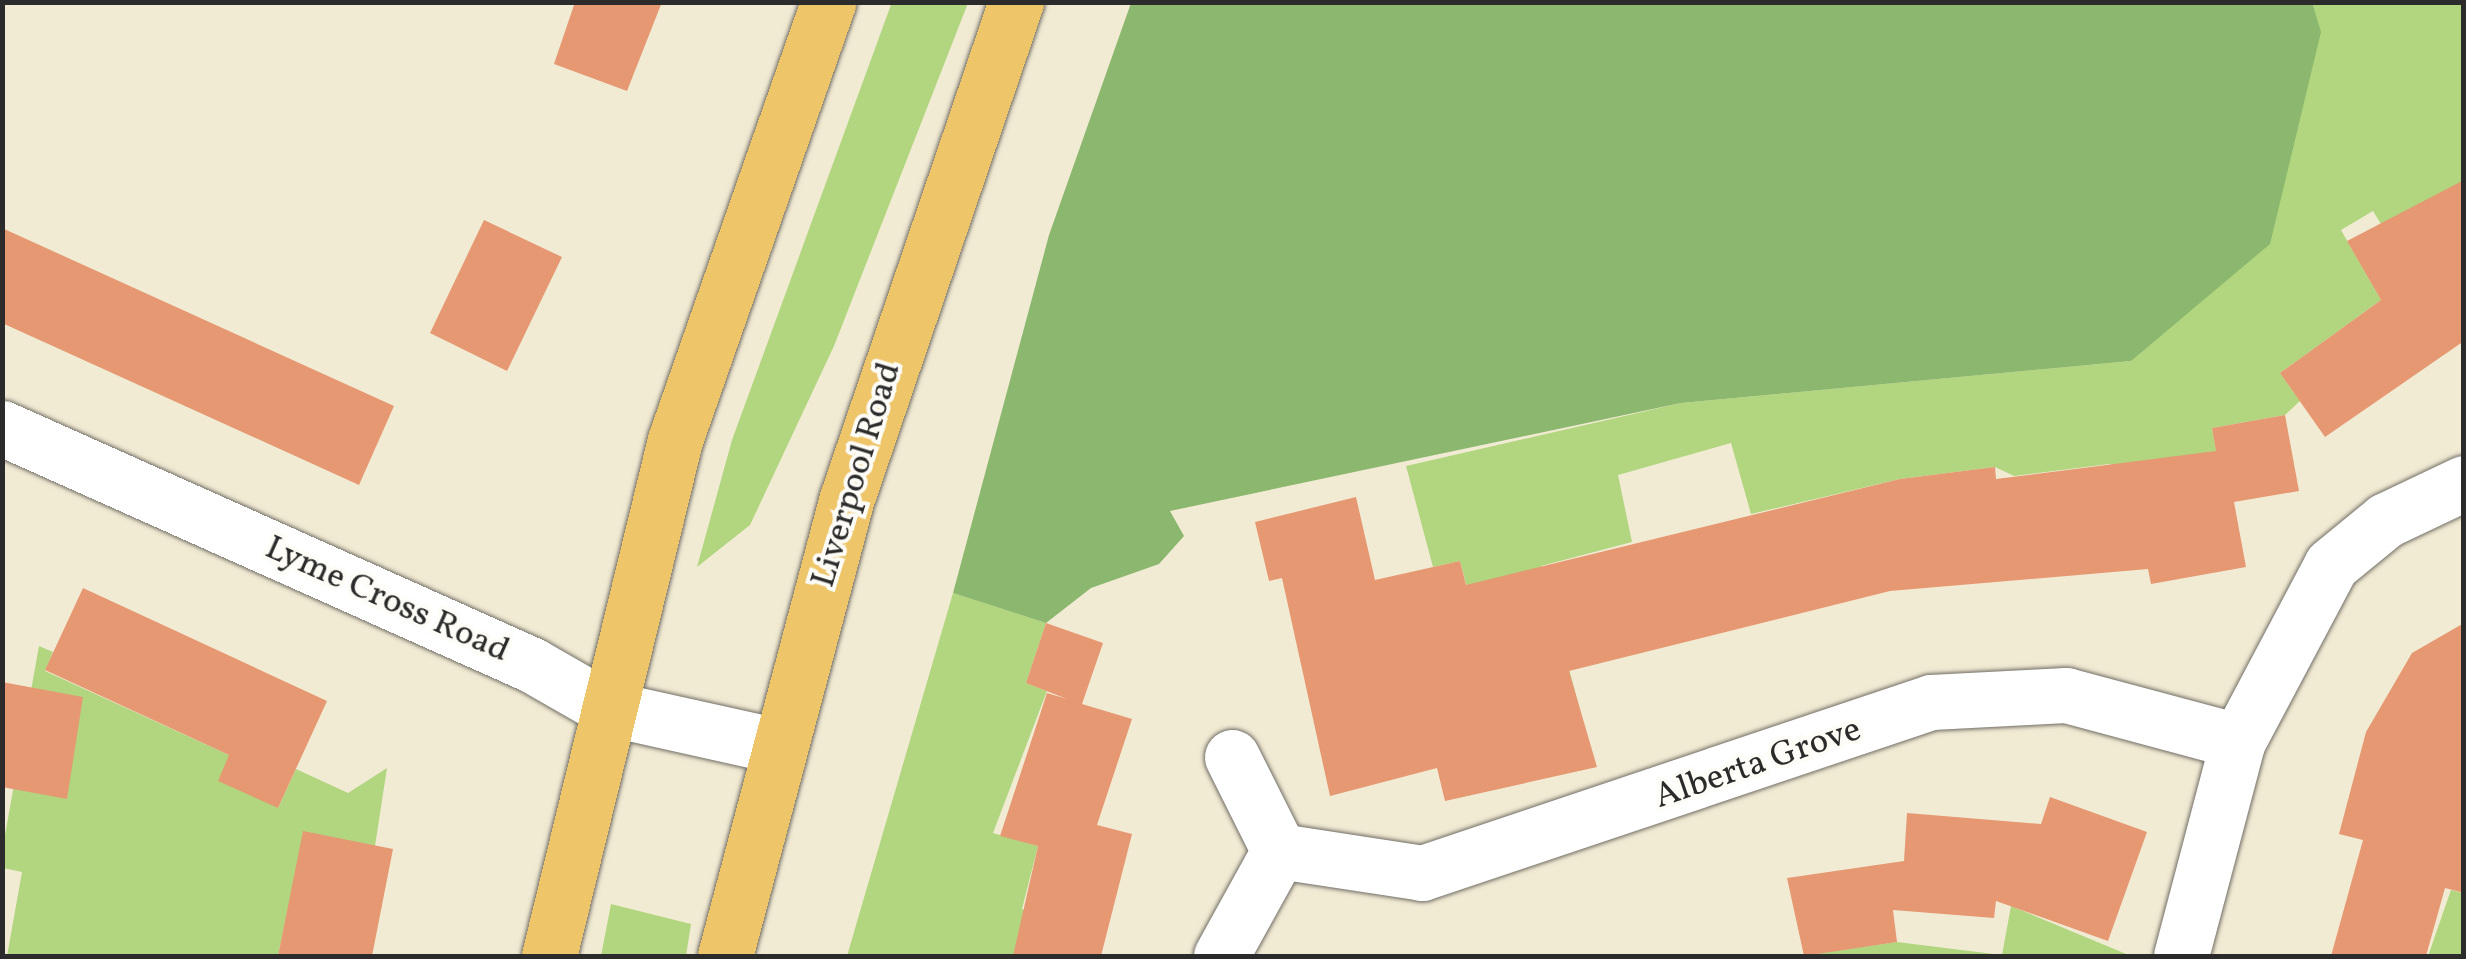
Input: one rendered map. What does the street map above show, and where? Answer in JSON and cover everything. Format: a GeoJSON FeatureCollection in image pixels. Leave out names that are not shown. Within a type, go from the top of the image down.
{"type":"FeatureCollection","features":[{"type":"Feature","properties":{"kind":"highway"},"geometry":{"type":"LineString","coordinates":[[548,956],[675,440],[828,2]]}},
{"type":"Feature","properties":{"kind":"highway","name":"Liverpool Road"},"geometry":{"type":"LineString","coordinates":[[725,956],[779,746],[919,270],[1016,2]]}},
{"type":"Feature","properties":{"kind":"street","name":"Lyme Cross Road"},"geometry":{"type":"LineString","coordinates":[[2,428],[532,664],[607,708],[779,746]]}},
{"type":"Feature","properties":{"kind":"street"},"geometry":{"type":"LineString","coordinates":[[2181,956],[2238,741],[2331,565],[2386,520],[2464,482]]}},
{"type":"Feature","properties":{"kind":"street","name":"Alberta Grove"},"geometry":{"type":"LineString","coordinates":[[1279,851],[1422,873],[1931,702],[2066,696],[2238,741]]}},
{"type":"Feature","properties":{"kind":"street"},"geometry":{"type":"LineString","coordinates":[[1221,956],[1279,851],[1232,757]]}},
{"type":"Feature","properties":{"kind":"green space"},"geometry":{"type":"Polygon","coordinates":[[[892,2],[968,3],[834,346],[750,525],[697,567],[732,440],[892,2]]]}},
{"type":"Feature","properties":{"kind":"green space"},"geometry":{"type":"Polygon","coordinates":[[[2312,2],[2321,32],[2270,244],[2131,361],[1681,403],[1170,511],[1184,536],[1159,564],[1091,588],[1046,623],[953,593],[1049,235],[1131,3],[2312,2]]]}},
{"type":"Feature","properties":{"kind":"green space"},"geometry":{"type":"Polygon","coordinates":[[[2312,3],[2463,3],[2463,180],[2403,260],[2373,211],[2341,230],[2381,300],[2280,373],[2300,401],[2285,415],[2212,428],[2217,455],[2131,470],[2109,464],[2014,476],[1995,467],[1900,479],[1751,514],[1731,443],[1618,475],[1632,542],[1541,566],[1579,706],[1493,687],[1460,561],[1433,567],[1406,466],[1681,403],[2131,361],[2312,3]]]}},
{"type":"Feature","properties":{"kind":"green space"},"geometry":{"type":"Polygon","coordinates":[[[953,593],[1046,623],[1026,683],[1047,691],[993,833],[1038,846],[1022,909],[1037,914],[1020,956],[847,956],[953,593]]]}},
{"type":"Feature","properties":{"kind":"green space"},"geometry":{"type":"Polygon","coordinates":[[[39,646],[53,652],[45,671],[229,755],[278,808],[296,769],[348,793],[387,768],[375,846],[304,832],[278,956],[7,956],[22,872],[3,868],[3,846],[39,646]]]}},
{"type":"Feature","properties":{"kind":"green space"},"geometry":{"type":"Polygon","coordinates":[[[2451,890],[2463,893],[2463,956],[2428,956],[2451,890]]]}},
{"type":"Feature","properties":{"kind":"green space"},"geometry":{"type":"Polygon","coordinates":[[[611,904],[691,924],[686,956],[601,956],[611,904]]]}},
{"type":"Feature","properties":{"kind":"green space"},"geometry":{"type":"Polygon","coordinates":[[[2011,906],[2131,956],[1799,956],[1897,942],[2002,955],[2011,906]]]}},
{"type":"Feature","properties":{"kind":"building"},"geometry":{"type":"Polygon","coordinates":[[[575,2],[662,2],[627,91],[554,64],[575,2]]]}},
{"type":"Feature","properties":{"kind":"building"},"geometry":{"type":"Polygon","coordinates":[[[2464,180],[2464,341],[2325,437],[2280,373],[2381,300],[2347,241],[2464,180]]]}},
{"type":"Feature","properties":{"kind":"building"},"geometry":{"type":"Polygon","coordinates":[[[484,220],[562,257],[507,371],[430,333],[484,220]]]}},
{"type":"Feature","properties":{"kind":"building"},"geometry":{"type":"Polygon","coordinates":[[[2,228],[394,406],[359,485],[2,323],[2,228]]]}},
{"type":"Feature","properties":{"kind":"building"},"geometry":{"type":"Polygon","coordinates":[[[2285,415],[2299,491],[2234,502],[2246,567],[2151,584],[2148,569],[1890,591],[1569,671],[1597,767],[1445,801],[1437,768],[1330,796],[1282,578],[1269,581],[1255,522],[1356,497],[1375,580],[1460,561],[1466,585],[1900,479],[1995,467],[1996,479],[2216,451],[2212,428],[2285,415]]]}},
{"type":"Feature","properties":{"kind":"building"},"geometry":{"type":"Polygon","coordinates":[[[83,588],[327,701],[278,808],[218,781],[229,755],[45,670],[83,588]]]}},
{"type":"Feature","properties":{"kind":"building"},"geometry":{"type":"Polygon","coordinates":[[[1046,623],[1103,643],[1082,704],[1132,719],[1097,825],[1132,834],[1101,956],[1013,956],[1038,846],[1000,836],[1047,693],[1067,699],[1026,683],[1046,623]]]}},
{"type":"Feature","properties":{"kind":"building"},"geometry":{"type":"Polygon","coordinates":[[[2464,623],[2464,893],[2445,888],[2426,956],[2331,956],[2363,840],[2339,834],[2366,732],[2412,653],[2464,623]]]}},
{"type":"Feature","properties":{"kind":"building"},"geometry":{"type":"Polygon","coordinates":[[[2,682],[83,697],[67,799],[2,787],[2,682]]]}},
{"type":"Feature","properties":{"kind":"building"},"geometry":{"type":"Polygon","coordinates":[[[2050,797],[2147,832],[2108,941],[1996,901],[1994,918],[1893,910],[1897,942],[1804,956],[1787,878],[1904,861],[1907,813],[2041,824],[2050,797]]]}},
{"type":"Feature","properties":{"kind":"building"},"geometry":{"type":"Polygon","coordinates":[[[303,831],[393,849],[372,956],[278,956],[303,831]]]}}]}
